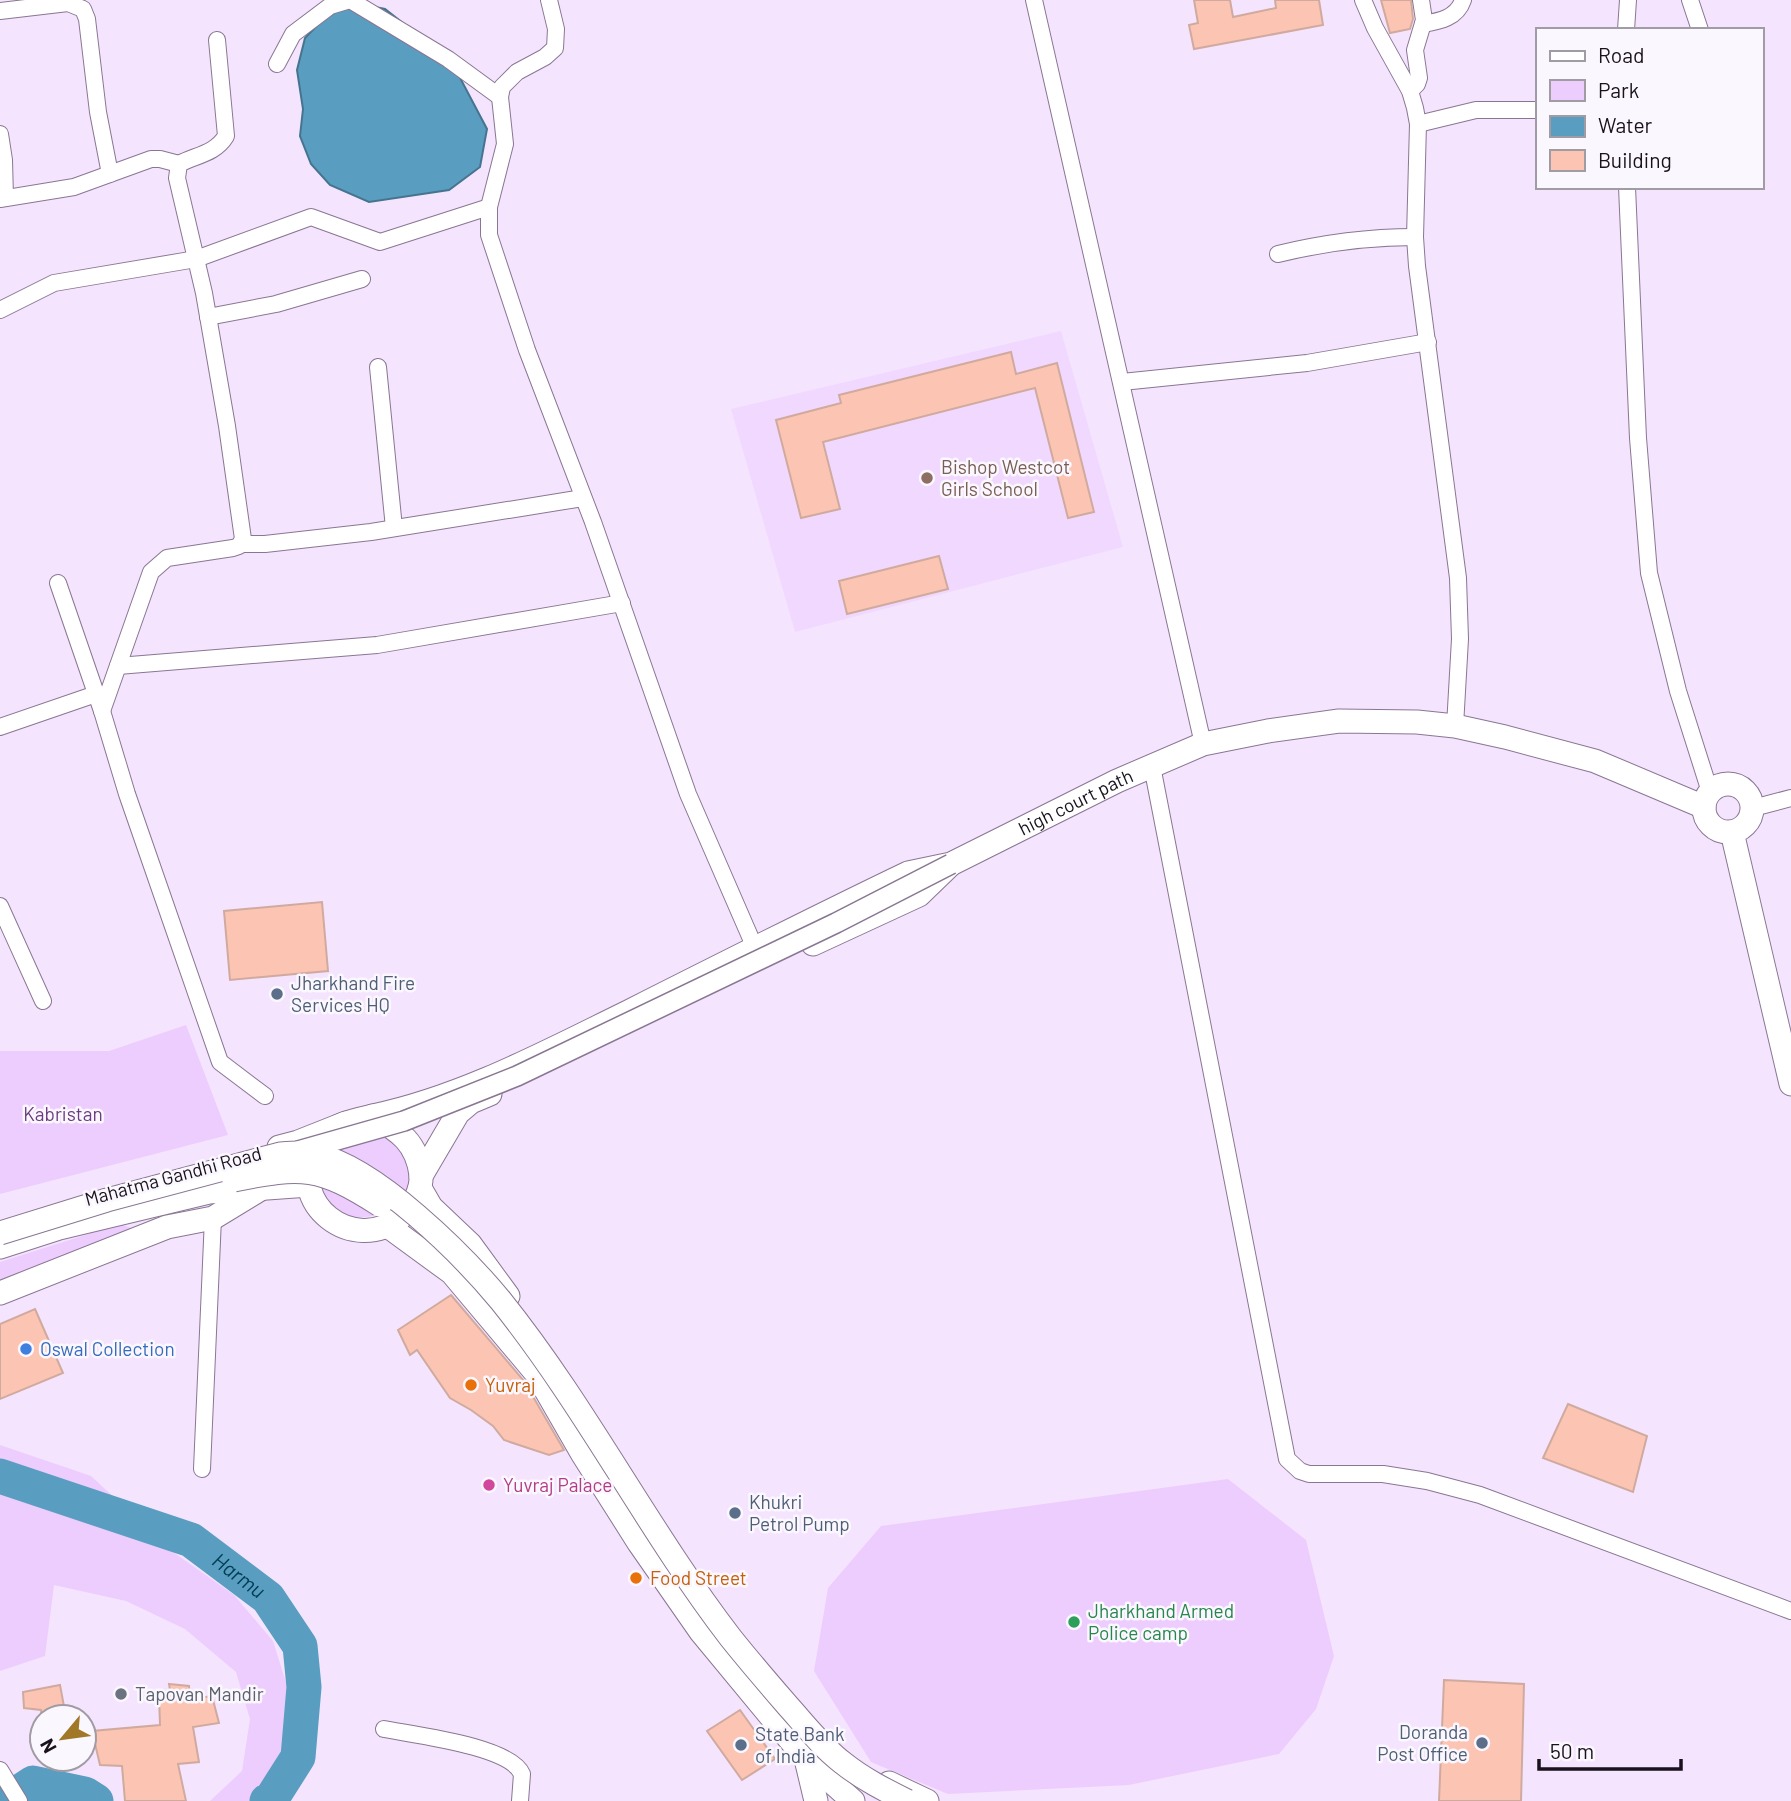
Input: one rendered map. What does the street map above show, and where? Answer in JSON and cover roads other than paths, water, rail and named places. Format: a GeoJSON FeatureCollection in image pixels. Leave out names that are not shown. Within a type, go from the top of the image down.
{"type":"FeatureCollection","features":[{"type":"Feature","properties":{"kind":"main road","name":"high court path"},"geometry":{"type":"LineString","coordinates":[[951,864],[1117,781],[1203,744],[1339,721],[1417,722],[1455,726],[1595,761],[1707,799]]}},
{"type":"Feature","properties":{"kind":"main road"},"geometry":{"type":"LineString","coordinates":[[1724,783],[1733,784],[1747,792],[1752,808],[1746,824],[1732,832],[1716,828],[1709,823],[1707,799],[1724,783]]}},
{"type":"Feature","properties":{"kind":"main road"},"geometry":{"type":"LineString","coordinates":[[1732,832],[1791,1084]]}},
{"type":"Feature","properties":{"kind":"main road"},"geometry":{"type":"LineString","coordinates":[[951,864],[919,895],[471,1102],[458,1113],[420,1182],[409,1211],[389,1227],[364,1232],[339,1226],[319,1209],[309,1185],[310,1159],[323,1136],[346,1123],[405,1109],[452,1093],[523,1063],[908,873],[951,864]]}},
{"type":"Feature","properties":{"kind":"main road"},"geometry":{"type":"LineString","coordinates":[[373,1116],[397,1129],[415,1150],[420,1182],[431,1207],[470,1244],[514,1304],[622,1459],[704,1585],[759,1657],[826,1733],[871,1775],[927,1801]]}},
{"type":"Feature","properties":{"kind":"main road","name":"Mahatma Gandhi Road"},"geometry":{"type":"LineString","coordinates":[[0,1228],[61,1206],[298,1142],[346,1123]]}},
{"type":"Feature","properties":{"kind":"main road"},"geometry":{"type":"LineString","coordinates":[[0,1233],[107,1200],[265,1157],[310,1153],[330,1158],[369,1180],[413,1212],[500,1300],[607,1454],[682,1572],[757,1671],[819,1742],[842,1763],[868,1781],[907,1801]]}},
{"type":"Feature","properties":{"kind":"main road"},"geometry":{"type":"LineString","coordinates":[[0,1241],[91,1214],[284,1170],[315,1173],[361,1192],[425,1240],[482,1295],[527,1352],[691,1603],[736,1663],[810,1751],[859,1791],[878,1801]]}},
{"type":"Feature","properties":{"kind":"main road","name":"Mahatma Gandhi Road"},"geometry":{"type":"LineString","coordinates":[[0,1248],[59,1228],[209,1192],[309,1185]]}},
{"type":"Feature","properties":{"kind":"main road"},"geometry":{"type":"LineString","coordinates":[[0,1293],[167,1227],[213,1218],[263,1187]]}},
{"type":"Feature","properties":{"kind":"main road"},"geometry":{"type":"LineString","coordinates":[[389,1227],[452,1273],[536,1373],[639,1544],[701,1632],[806,1759],[853,1801]]}},
{"type":"Feature","properties":{"kind":"main road"},"geometry":{"type":"LineString","coordinates":[[806,1759],[816,1801]]}},
{"type":"Feature","properties":{"kind":"street"},"geometry":{"type":"LineString","coordinates":[[277,64],[293,34],[330,6],[350,0],[448,59],[500,97]]}},
{"type":"Feature","properties":{"kind":"street"},"geometry":{"type":"LineString","coordinates":[[549,0],[556,29],[555,48],[508,79],[502,87],[500,97],[505,144],[487,220],[493,247],[527,350],[622,603],[688,794],[755,948]]}},
{"type":"Feature","properties":{"kind":"street"},"geometry":{"type":"LineString","coordinates":[[1034,0],[1203,744]]}},
{"type":"Feature","properties":{"kind":"street"},"geometry":{"type":"LineString","coordinates":[[1363,0],[1375,28],[1410,90],[1418,124],[1415,237],[1458,578],[1460,639],[1455,726]]}},
{"type":"Feature","properties":{"kind":"street"},"geometry":{"type":"LineString","coordinates":[[1410,90],[1419,78],[1415,45],[1423,24],[1421,0]]}},
{"type":"Feature","properties":{"kind":"street"},"geometry":{"type":"LineString","coordinates":[[1423,24],[1454,14],[1463,0]]}},
{"type":"Feature","properties":{"kind":"street"},"geometry":{"type":"LineString","coordinates":[[1626,28],[1628,0]]}},
{"type":"Feature","properties":{"kind":"street"},"geometry":{"type":"LineString","coordinates":[[1690,0],[1699,28]]}},
{"type":"Feature","properties":{"kind":"street"},"geometry":{"type":"LineString","coordinates":[[0,11],[68,3],[83,9],[87,19],[98,112],[110,174]]}},
{"type":"Feature","properties":{"kind":"street"},"geometry":{"type":"LineString","coordinates":[[0,134],[4,160],[2,199],[56,192],[151,159],[179,164],[208,153],[226,136],[217,40]]}},
{"type":"Feature","properties":{"kind":"street"},"geometry":{"type":"LineString","coordinates":[[1418,124],[1450,114],[1476,110],[1536,110]]}},
{"type":"Feature","properties":{"kind":"street"},"geometry":{"type":"LineString","coordinates":[[179,164],[178,185],[197,259],[208,317],[244,535],[241,544]]}},
{"type":"Feature","properties":{"kind":"street"},"geometry":{"type":"LineString","coordinates":[[1627,189],[1638,438],[1649,573],[1707,799]]}},
{"type":"Feature","properties":{"kind":"street"},"geometry":{"type":"LineString","coordinates":[[0,310],[54,283],[197,259],[311,217],[380,242],[489,207]]}},
{"type":"Feature","properties":{"kind":"street"},"geometry":{"type":"LineString","coordinates":[[1278,254],[1303,247],[1380,237],[1415,237]]}},
{"type":"Feature","properties":{"kind":"street"},"geometry":{"type":"LineString","coordinates":[[208,317],[240,313],[289,301],[362,279]]}},
{"type":"Feature","properties":{"kind":"street"},"geometry":{"type":"LineString","coordinates":[[1122,382],[1307,363],[1428,342]]}},
{"type":"Feature","properties":{"kind":"street"},"geometry":{"type":"LineString","coordinates":[[378,367],[394,528]]}},
{"type":"Feature","properties":{"kind":"street"},"geometry":{"type":"LineString","coordinates":[[102,711],[146,582],[159,564],[181,555],[229,549],[241,544],[265,544],[394,528],[583,498]]}},
{"type":"Feature","properties":{"kind":"street"},"geometry":{"type":"LineString","coordinates":[[58,583],[127,794],[220,1062],[265,1097]]}},
{"type":"Feature","properties":{"kind":"street"},"geometry":{"type":"LineString","coordinates":[[118,666],[377,645],[622,603]]}},
{"type":"Feature","properties":{"kind":"street"},"geometry":{"type":"LineString","coordinates":[[0,727],[96,695]]}},
{"type":"Feature","properties":{"kind":"street"},"geometry":{"type":"LineString","coordinates":[[1152,766],[1287,1459],[1300,1471],[1309,1474],[1383,1474],[1427,1481],[1480,1495],[1791,1611]]}},
{"type":"Feature","properties":{"kind":"street"},"geometry":{"type":"LineString","coordinates":[[1752,808],[1791,798]]}},
{"type":"Feature","properties":{"kind":"street"},"geometry":{"type":"LineString","coordinates":[[293,1153],[404,1121],[517,1076],[836,923],[951,864]]}},
{"type":"Feature","properties":{"kind":"street"},"geometry":{"type":"LineString","coordinates":[[0,906],[43,1001]]}},
{"type":"Feature","properties":{"kind":"street"},"geometry":{"type":"LineString","coordinates":[[202,1469],[213,1218]]}},
{"type":"Feature","properties":{"kind":"street"},"geometry":{"type":"LineString","coordinates":[[384,1729],[473,1747],[505,1757],[516,1765],[522,1774],[520,1801]]}},
{"type":"Feature","properties":{"kind":"street"},"geometry":{"type":"LineString","coordinates":[[2,1773],[19,1801]]}},
{"type":"Feature","properties":{"kind":"water"},"geometry":{"type":"Polygon","coordinates":[[[355,3],[385,9],[422,38],[457,72],[487,129],[480,167],[449,190],[369,202],[330,185],[311,164],[300,136],[303,109],[297,70],[305,38],[331,11],[355,3]]]}},
{"type":"Feature","properties":{"kind":"waterway","name":"Harmu"},"geometry":{"type":"LineString","coordinates":[[0,1476],[191,1540],[268,1598],[300,1646],[304,1687],[298,1757],[272,1798],[267,1801]]}},
{"type":"Feature","properties":{"kind":"waterway","name":"Harmu"},"geometry":{"type":"LineString","coordinates":[[6,1801],[33,1783],[85,1794],[96,1801]]}},
{"type":"Feature","properties":{"kind":"place","name":"Bishop Westcot Girls School"},"geometry":{"type":"Point","coordinates":[927,478]}},
{"type":"Feature","properties":{"kind":"place","name":"Jharkhand Fire Services HQ"},"geometry":{"type":"Point","coordinates":[277,994]}},
{"type":"Feature","properties":{"kind":"place","name":"Oswal Collection"},"geometry":{"type":"Point","coordinates":[26,1349]}},
{"type":"Feature","properties":{"kind":"place","name":"Yuvraj"},"geometry":{"type":"Point","coordinates":[471,1385]}},
{"type":"Feature","properties":{"kind":"place","name":"Yuvraj Palace"},"geometry":{"type":"Point","coordinates":[489,1485]}},
{"type":"Feature","properties":{"kind":"place","name":"Khukri Petrol Pump"},"geometry":{"type":"Point","coordinates":[735,1513]}},
{"type":"Feature","properties":{"kind":"place","name":"Food Street"},"geometry":{"type":"Point","coordinates":[636,1578]}},
{"type":"Feature","properties":{"kind":"place","name":"Jharkhand Armed Police camp"},"geometry":{"type":"Point","coordinates":[1074,1622]}},
{"type":"Feature","properties":{"kind":"place","name":"Tapovan Mandir"},"geometry":{"type":"Point","coordinates":[121,1694]}},
{"type":"Feature","properties":{"kind":"place","name":"Doranda Post Office"},"geometry":{"type":"Point","coordinates":[1482,1743]}},
{"type":"Feature","properties":{"kind":"place","name":"State Bank of India"},"geometry":{"type":"Point","coordinates":[741,1745]}},
{"type":"Feature","properties":{"kind":"park label","name":"Kabristan"},"geometry":{"type":"Point","coordinates":[63,1114]}}]}
